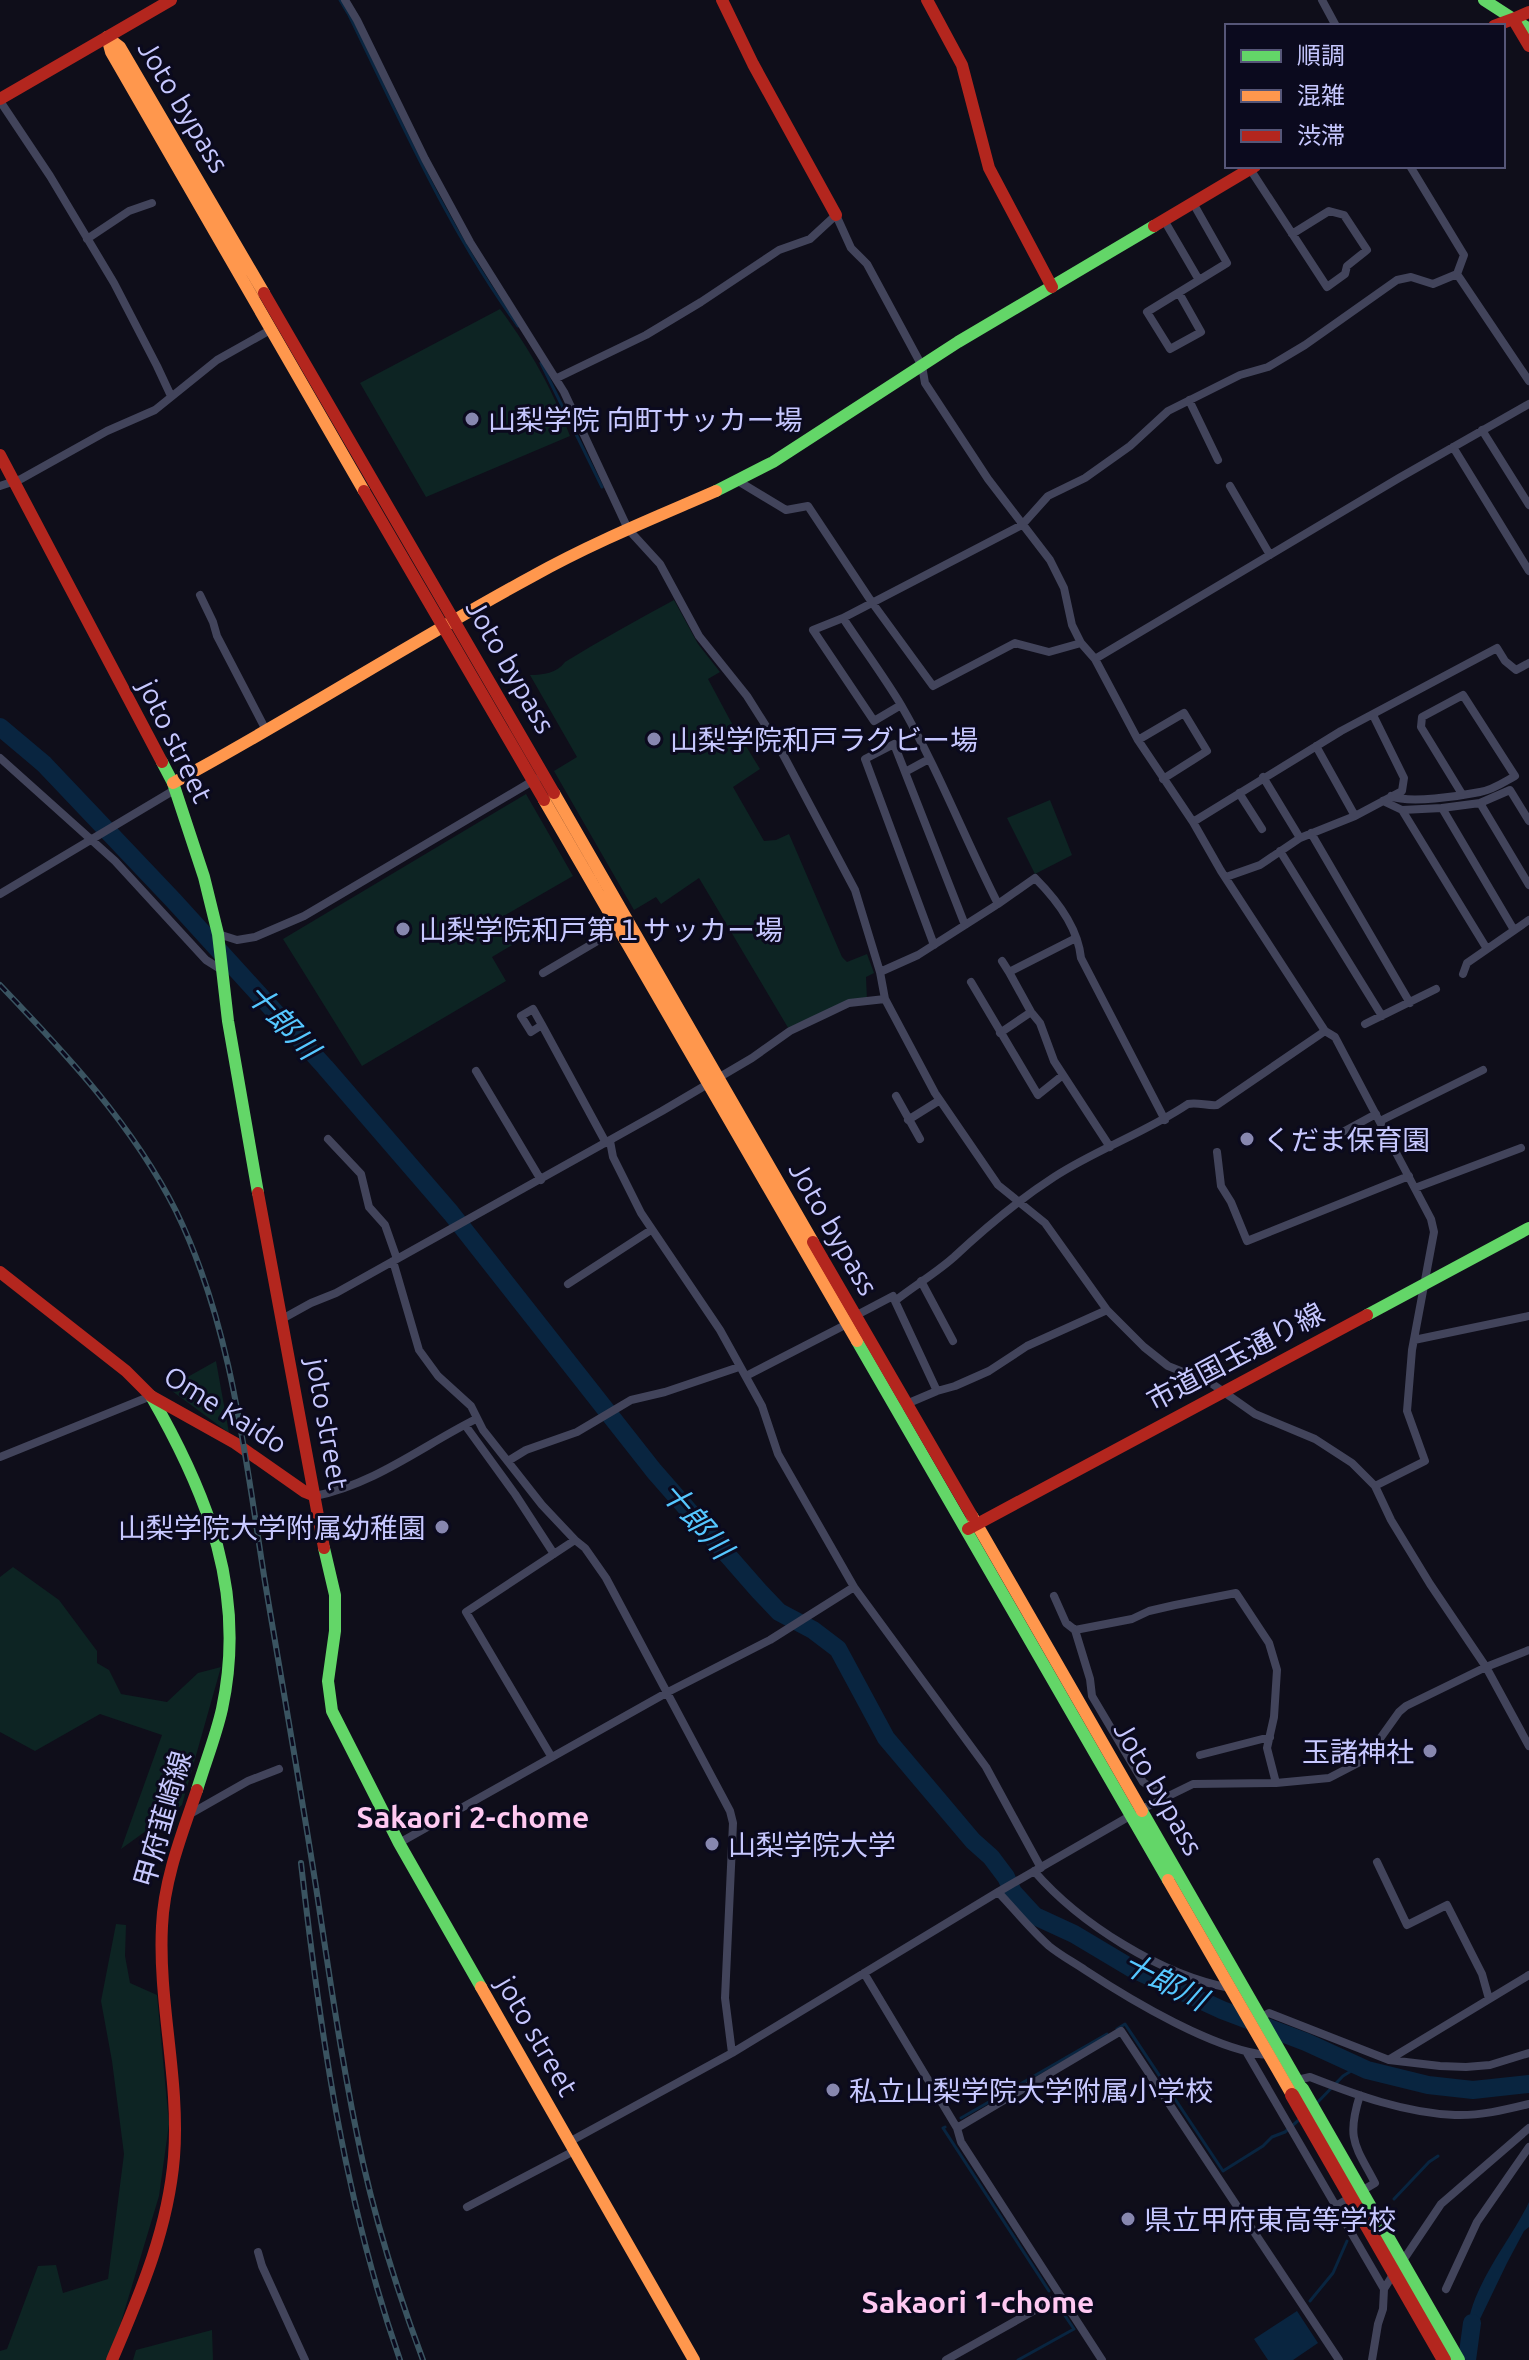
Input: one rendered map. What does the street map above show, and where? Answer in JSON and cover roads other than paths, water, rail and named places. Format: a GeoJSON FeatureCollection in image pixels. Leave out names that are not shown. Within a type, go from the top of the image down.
{"type":"FeatureCollection","features":[{"type":"Feature","properties":{"kind":"main road"},"geometry":{"type":"LineString","coordinates":[[0,100],[171,0]]}},
{"type":"Feature","properties":{"kind":"main road"},"geometry":{"type":"LineString","coordinates":[[722,0],[753,64],[836,215]]}},
{"type":"Feature","properties":{"kind":"main road"},"geometry":{"type":"LineString","coordinates":[[927,0],[962,65],[989,168],[1052,287]]}},
{"type":"Feature","properties":{"kind":"main road"},"geometry":{"type":"LineString","coordinates":[[1484,0],[1529,29]]}},
{"type":"Feature","properties":{"kind":"main road"},"geometry":{"type":"LineString","coordinates":[[1499,24],[1529,10],[1518,0]]}},
{"type":"Feature","properties":{"kind":"main road"},"geometry":{"type":"LineString","coordinates":[[1513,19],[1529,46]]}},
{"type":"Feature","properties":{"kind":"main road","name":"Joto bypass"},"geometry":{"type":"LineString","coordinates":[[107,37],[111,52],[409,570],[450,624]]}},
{"type":"Feature","properties":{"kind":"main road","name":"Joto bypass"},"geometry":{"type":"LineString","coordinates":[[107,37],[120,47],[1135,1812],[1235,1995],[1297,2088],[1458,2360]]}},
{"type":"Feature","properties":{"kind":"main road"},"geometry":{"type":"LineString","coordinates":[[175,786],[534,575],[773,462],[958,342],[1252,168]]}},
{"type":"Feature","properties":{"kind":"main road","name":"joto street"},"geometry":{"type":"LineString","coordinates":[[0,455],[7,484],[175,786],[201,867],[218,934],[231,1035],[335,1595],[335,1631],[328,1681],[332,1711],[399,1843],[694,2360]]}},
{"type":"Feature","properties":{"kind":"main road","name":"市道国玉通り線"},"geometry":{"type":"LineString","coordinates":[[971,1527],[1529,1228]]}},
{"type":"Feature","properties":{"kind":"main road","name":"Ome Kaido"},"geometry":{"type":"LineString","coordinates":[[0,1272],[126,1371],[151,1396],[235,1443],[315,1496]]}},
{"type":"Feature","properties":{"kind":"main road","name":"甲府韮崎線"},"geometry":{"type":"LineString","coordinates":[[112,2360],[159,2243],[174,2162],[175,2125],[163,1992],[165,1892],[222,1707],[229,1649],[228,1601],[217,1540],[200,1488],[151,1396]]}},
{"type":"Feature","properties":{"kind":"main road","name":"Joto bypass"},"geometry":{"type":"LineString","coordinates":[[1135,1812],[1261,2017],[1273,2054]]}},
{"type":"Feature","properties":{"kind":"main road","name":"Joto bypass"},"geometry":{"type":"LineString","coordinates":[[1297,2088],[1444,2360]]}},
{"type":"Feature","properties":{"kind":"street"},"geometry":{"type":"LineString","coordinates":[[345,0],[425,159],[478,255],[557,378],[628,529],[660,564],[699,636],[747,696],[778,745],[855,890],[885,999],[940,1100],[998,1185],[1045,1223],[1107,1310],[1144,1347],[1168,1366],[1211,1383],[1255,1414],[1315,1439],[1352,1463],[1375,1486],[1391,1520],[1486,1667],[1529,1746]]}},
{"type":"Feature","properties":{"kind":"street"},"geometry":{"type":"LineString","coordinates":[[1322,0],[1335,24]]}},
{"type":"Feature","properties":{"kind":"street"},"geometry":{"type":"LineString","coordinates":[[0,100],[114,283],[171,396]]}},
{"type":"Feature","properties":{"kind":"street"},"geometry":{"type":"LineString","coordinates":[[1252,168],[1292,234],[1327,287],[1345,274],[1347,266],[1367,250],[1344,215],[1329,211],[1292,234]]}},
{"type":"Feature","properties":{"kind":"street"},"geometry":{"type":"LineString","coordinates":[[901,705],[874,721],[813,630],[843,618],[1022,525],[1048,496],[1085,478],[1130,446],[1168,411],[1240,375],[1268,367],[1305,345],[1397,280],[1411,277],[1433,284],[1457,274],[1464,255],[1411,168]]}},
{"type":"Feature","properties":{"kind":"street"},"geometry":{"type":"LineString","coordinates":[[87,239],[129,211],[152,203]]}},
{"type":"Feature","properties":{"kind":"street"},"geometry":{"type":"LineString","coordinates":[[1179,293],[1201,332],[1170,349],[1147,312],[1227,263],[1193,203]]}},
{"type":"Feature","properties":{"kind":"street"},"geometry":{"type":"LineString","coordinates":[[557,378],[646,335],[779,250],[810,239],[836,215],[851,248],[867,264],[922,366],[925,383],[988,479],[1050,560],[1064,588],[1072,625],[1081,643],[1095,659],[1138,740],[1325,1031],[1335,1037],[1431,1219],[1434,1232],[1414,1340],[1407,1411],[1425,1461],[1375,1486]]}},
{"type":"Feature","properties":{"kind":"street"},"geometry":{"type":"LineString","coordinates":[[1164,220],[1199,280]]}},
{"type":"Feature","properties":{"kind":"street"},"geometry":{"type":"LineString","coordinates":[[1457,274],[1529,381]]}},
{"type":"Feature","properties":{"kind":"street"},"geometry":{"type":"LineString","coordinates":[[7,484],[107,431],[155,410],[232,351],[272,329]]}},
{"type":"Feature","properties":{"kind":"street"},"geometry":{"type":"LineString","coordinates":[[1189,400],[1218,460]]}},
{"type":"Feature","properties":{"kind":"street"},"geometry":{"type":"LineString","coordinates":[[1095,659],[1529,404]]}},
{"type":"Feature","properties":{"kind":"street"},"geometry":{"type":"LineString","coordinates":[[1482,430],[1529,505]]}},
{"type":"Feature","properties":{"kind":"street"},"geometry":{"type":"LineString","coordinates":[[1453,447],[1529,571]]}},
{"type":"Feature","properties":{"kind":"street"},"geometry":{"type":"LineString","coordinates":[[738,481],[786,510],[808,506],[871,601],[933,686],[1015,643],[1049,652],[1081,643]]}},
{"type":"Feature","properties":{"kind":"street"},"geometry":{"type":"LineString","coordinates":[[1230,486],[1270,555]]}},
{"type":"Feature","properties":{"kind":"street"},"geometry":{"type":"LineString","coordinates":[[200,595],[217,636],[267,732]]}},
{"type":"Feature","properties":{"kind":"street"},"geometry":{"type":"LineString","coordinates":[[843,618],[901,705],[998,904]]}},
{"type":"Feature","properties":{"kind":"street"},"geometry":{"type":"LineString","coordinates":[[1193,822],[1316,746],[1497,648],[1505,661],[1516,670],[1529,663]]}},
{"type":"Feature","properties":{"kind":"street"},"geometry":{"type":"LineString","coordinates":[[1387,798],[1426,800],[1482,792],[1515,776],[1463,695],[1422,717],[1421,727],[1462,794]]}},
{"type":"Feature","properties":{"kind":"street"},"geometry":{"type":"LineString","coordinates":[[1138,740],[1184,713],[1207,751],[1163,779]]}},
{"type":"Feature","properties":{"kind":"street"},"geometry":{"type":"LineString","coordinates":[[1226,877],[1260,865],[1300,838],[1355,816],[1402,791],[1404,778],[1373,715]]}},
{"type":"Feature","properties":{"kind":"street"},"geometry":{"type":"LineString","coordinates":[[934,945],[865,759],[894,744],[965,925]]}},
{"type":"Feature","properties":{"kind":"street"},"geometry":{"type":"LineString","coordinates":[[1316,746],[1355,816]]}},
{"type":"Feature","properties":{"kind":"street"},"geometry":{"type":"LineString","coordinates":[[0,758],[115,861],[206,960],[222,970]]}},
{"type":"Feature","properties":{"kind":"street"},"geometry":{"type":"LineString","coordinates":[[905,772],[929,759]]}},
{"type":"Feature","properties":{"kind":"street"},"geometry":{"type":"LineString","coordinates":[[1263,777],[1300,838]]}},
{"type":"Feature","properties":{"kind":"street"},"geometry":{"type":"LineString","coordinates":[[218,934],[237,940],[282,927],[538,778]]}},
{"type":"Feature","properties":{"kind":"street"},"geometry":{"type":"LineString","coordinates":[[0,894],[175,786]]}},
{"type":"Feature","properties":{"kind":"street"},"geometry":{"type":"LineString","coordinates":[[1402,810],[1480,803],[1510,790],[1529,821]]}},
{"type":"Feature","properties":{"kind":"street"},"geometry":{"type":"LineString","coordinates":[[1239,793],[1262,829]]}},
{"type":"Feature","properties":{"kind":"street"},"geometry":{"type":"LineString","coordinates":[[1387,798],[1402,810],[1487,949]]}},
{"type":"Feature","properties":{"kind":"street"},"geometry":{"type":"LineString","coordinates":[[1480,803],[1529,885]]}},
{"type":"Feature","properties":{"kind":"street"},"geometry":{"type":"LineString","coordinates":[[1442,808],[1514,930]]}},
{"type":"Feature","properties":{"kind":"street"},"geometry":{"type":"LineString","coordinates":[[1311,833],[1410,1003]]}},
{"type":"Feature","properties":{"kind":"street"},"geometry":{"type":"LineString","coordinates":[[1280,851],[1382,1016]]}},
{"type":"Feature","properties":{"kind":"street"},"geometry":{"type":"LineString","coordinates":[[880,972],[918,955],[1035,878],[1066,917],[1081,958],[1165,1120]]}},
{"type":"Feature","properties":{"kind":"street"},"geometry":{"type":"LineString","coordinates":[[1463,974],[1467,963],[1529,920]]}},
{"type":"Feature","properties":{"kind":"street"},"geometry":{"type":"LineString","coordinates":[[543,973],[624,926]]}},
{"type":"Feature","properties":{"kind":"street"},"geometry":{"type":"LineString","coordinates":[[1009,972],[1076,938]]}},
{"type":"Feature","properties":{"kind":"street"},"geometry":{"type":"LineString","coordinates":[[1002,961],[1040,1023],[1054,1061],[1110,1147]]}},
{"type":"Feature","properties":{"kind":"street"},"geometry":{"type":"LineString","coordinates":[[971,982],[1038,1095],[1063,1075]]}},
{"type":"Feature","properties":{"kind":"street"},"geometry":{"type":"LineString","coordinates":[[1365,1024],[1436,989]]}},
{"type":"Feature","properties":{"kind":"street"},"geometry":{"type":"LineString","coordinates":[[282,1319],[336,1293],[541,1180],[714,1081],[790,1031],[849,1003],[885,999]]}},
{"type":"Feature","properties":{"kind":"street"},"geometry":{"type":"LineString","coordinates":[[1000,1033],[1031,1012]]}},
{"type":"Feature","properties":{"kind":"street"},"geometry":{"type":"LineString","coordinates":[[542,1025],[608,1142],[620,1174],[651,1230],[720,1330],[746,1376],[762,1406],[778,1454],[854,1587],[986,1767],[1034,1871],[1061,1899],[1109,1935],[1178,1972],[1235,1995]]}},
{"type":"Feature","properties":{"kind":"street"},"geometry":{"type":"LineString","coordinates":[[895,1301],[953,1258],[1018,1200],[1057,1175],[1165,1120],[1188,1104],[1217,1105],[1325,1031]]}},
{"type":"Feature","properties":{"kind":"street"},"geometry":{"type":"LineString","coordinates":[[1330,1139],[1483,1070]]}},
{"type":"Feature","properties":{"kind":"street"},"geometry":{"type":"LineString","coordinates":[[476,1071],[541,1180]]}},
{"type":"Feature","properties":{"kind":"street"},"geometry":{"type":"LineString","coordinates":[[896,1096],[920,1139]]}},
{"type":"Feature","properties":{"kind":"street"},"geometry":{"type":"LineString","coordinates":[[908,1120],[940,1100]]}},
{"type":"Feature","properties":{"kind":"street"},"geometry":{"type":"LineString","coordinates":[[328,1139],[361,1174],[369,1207],[385,1225],[419,1350],[438,1376],[471,1406],[476,1419],[542,1505],[585,1548],[606,1578],[730,1811],[733,1823],[725,1998],[732,2053]]}},
{"type":"Feature","properties":{"kind":"street"},"geometry":{"type":"LineString","coordinates":[[1415,1188],[1521,1148]]}},
{"type":"Feature","properties":{"kind":"street"},"geometry":{"type":"LineString","coordinates":[[1217,1152],[1221,1186],[1247,1241],[1409,1176]]}},
{"type":"Feature","properties":{"kind":"street"},"geometry":{"type":"LineString","coordinates":[[568,1284],[651,1230]]}},
{"type":"Feature","properties":{"kind":"street"},"geometry":{"type":"LineString","coordinates":[[921,1281],[953,1341]]}},
{"type":"Feature","properties":{"kind":"street"},"geometry":{"type":"LineString","coordinates":[[746,1376],[893,1296],[937,1391]]}},
{"type":"Feature","properties":{"kind":"street"},"geometry":{"type":"LineString","coordinates":[[902,1406],[989,1371],[1027,1346],[1107,1310]]}},
{"type":"Feature","properties":{"kind":"street"},"geometry":{"type":"LineString","coordinates":[[1414,1340],[1529,1316]]}},
{"type":"Feature","properties":{"kind":"street"},"geometry":{"type":"LineString","coordinates":[[508,1461],[526,1450],[577,1432],[631,1400],[739,1367]]}},
{"type":"Feature","properties":{"kind":"street"},"geometry":{"type":"LineString","coordinates":[[0,1457],[151,1396]]}},
{"type":"Feature","properties":{"kind":"street"},"geometry":{"type":"LineString","coordinates":[[315,1496],[343,1490],[377,1475],[476,1419]]}},
{"type":"Feature","properties":{"kind":"street"},"geometry":{"type":"LineString","coordinates":[[465,1425],[554,1554]]}},
{"type":"Feature","properties":{"kind":"street"},"geometry":{"type":"LineString","coordinates":[[551,1756],[466,1612],[575,1540]]}},
{"type":"Feature","properties":{"kind":"street"},"geometry":{"type":"LineString","coordinates":[[399,1843],[551,1756],[770,1640],[854,1587]]}},
{"type":"Feature","properties":{"kind":"street"},"geometry":{"type":"LineString","coordinates":[[1075,1630],[1236,1593],[1269,1643],[1277,1670],[1274,1717],[1267,1748],[1276,1783]]}},
{"type":"Feature","properties":{"kind":"street"},"geometry":{"type":"LineString","coordinates":[[1054,1596],[1066,1623],[1075,1630],[1092,1696],[1143,1782],[1165,1797]]}},
{"type":"Feature","properties":{"kind":"street"},"geometry":{"type":"LineString","coordinates":[[467,2207],[1135,1812],[1200,1783],[1276,1783],[1329,1778],[1369,1754],[1406,1706],[1529,1650]]}},
{"type":"Feature","properties":{"kind":"street"},"geometry":{"type":"LineString","coordinates":[[1200,1755],[1270,1737]]}},
{"type":"Feature","properties":{"kind":"street"},"geometry":{"type":"LineString","coordinates":[[190,1814],[248,1781],[279,1769]]}},
{"type":"Feature","properties":{"kind":"street"},"geometry":{"type":"LineString","coordinates":[[1377,1862],[1407,1925],[1447,1905],[1482,1974],[1489,1999]]}},
{"type":"Feature","properties":{"kind":"street"},"geometry":{"type":"LineString","coordinates":[[998,1892],[1050,1947],[1110,1987],[1214,2040],[1247,2053],[1273,2054]]}},
{"type":"Feature","properties":{"kind":"street"},"geometry":{"type":"LineString","coordinates":[[864,1973],[957,2128],[961,2142],[1102,2360]]}},
{"type":"Feature","properties":{"kind":"street"},"geometry":{"type":"LineString","coordinates":[[1389,2060],[1529,1975]]}},
{"type":"Feature","properties":{"kind":"street"},"geometry":{"type":"LineString","coordinates":[[1261,2017],[1269,2013],[1389,2060],[1466,2067],[1529,2056]]}},
{"type":"Feature","properties":{"kind":"street"},"geometry":{"type":"LineString","coordinates":[[957,2128],[1121,2031],[1339,2360]]}},
{"type":"Feature","properties":{"kind":"street"},"geometry":{"type":"LineString","coordinates":[[1247,2053],[1384,2289]]}},
{"type":"Feature","properties":{"kind":"street"},"geometry":{"type":"LineString","coordinates":[[1297,2088],[1310,2077],[1417,2112],[1458,2115],[1529,2104]]}},
{"type":"Feature","properties":{"kind":"street"},"geometry":{"type":"LineString","coordinates":[[1336,2206],[1375,2183],[1357,2151],[1352,2134],[1360,2095]]}},
{"type":"Feature","properties":{"kind":"street"},"geometry":{"type":"LineString","coordinates":[[1372,2360],[1384,2289],[1441,2204],[1529,2128]]}},
{"type":"Feature","properties":{"kind":"street"},"geometry":{"type":"LineString","coordinates":[[1446,2289],[1477,2222],[1529,2147]]}},
{"type":"Feature","properties":{"kind":"street"},"geometry":{"type":"LineString","coordinates":[[258,2252],[305,2360]]}},
{"type":"Feature","properties":{"kind":"street"},"geometry":{"type":"LineString","coordinates":[[946,2360],[1060,2296]]}},
{"type":"Feature","properties":{"kind":"water"},"geometry":{"type":"Polygon","coordinates":[[[1529,2202],[1529,2227],[1507,2263],[1468,2344],[1468,2326],[1479,2289],[1529,2202]]]}},
{"type":"Feature","properties":{"kind":"water"},"geometry":{"type":"Polygon","coordinates":[[[1297,2311],[1318,2343],[1293,2360],[1268,2360],[1254,2339],[1297,2311]]]}},
{"type":"Feature","properties":{"kind":"waterway"},"geometry":{"type":"LineString","coordinates":[[340,0],[447,213],[518,326]]}},
{"type":"Feature","properties":{"kind":"waterway"},"geometry":{"type":"LineString","coordinates":[[541,363],[602,487]]}},
{"type":"Feature","properties":{"kind":"waterway","name":"十郎川"},"geometry":{"type":"LineString","coordinates":[[0,727],[44,764],[325,1067],[451,1213],[654,1471],[759,1591],[779,1612],[813,1630],[838,1649],[886,1738],[973,1841],[991,1857],[1013,1892],[1035,1916],[1074,1934],[1131,1968],[1222,2010],[1306,2042],[1367,2070],[1428,2085],[1473,2090],[1529,2084]]}},
{"type":"Feature","properties":{"kind":"waterway"},"geometry":{"type":"LineString","coordinates":[[1117,2029],[1125,2024],[1223,2171],[1272,2137],[1285,2132],[1301,2118]]}},
{"type":"Feature","properties":{"kind":"waterway"},"geometry":{"type":"LineString","coordinates":[[961,2118],[1107,2034]]}},
{"type":"Feature","properties":{"kind":"waterway"},"geometry":{"type":"LineString","coordinates":[[1315,2105],[1343,2076],[1359,2066]]}},
{"type":"Feature","properties":{"kind":"waterway"},"geometry":{"type":"LineString","coordinates":[[945,2127],[1049,2291]]}},
{"type":"Feature","properties":{"kind":"waterway"},"geometry":{"type":"LineString","coordinates":[[1394,2199],[1438,2156]]}},
{"type":"Feature","properties":{"kind":"waterway"},"geometry":{"type":"LineString","coordinates":[[1310,2301],[1333,2273],[1347,2241]]}},
{"type":"Feature","properties":{"kind":"waterway"},"geometry":{"type":"LineString","coordinates":[[1018,2360],[1074,2329],[1059,2307]]}},
{"type":"Feature","properties":{"kind":"waterway"},"geometry":{"type":"LineString","coordinates":[[1467,2360],[1472,2323]]}},
{"type":"Feature","properties":{"kind":"railway"},"geometry":{"type":"LineString","coordinates":[[0,985],[97,1092],[140,1149],[176,1211],[211,1300],[243,1440],[356,2129],[382,2237],[423,2360]]}},
{"type":"Feature","properties":{"kind":"railway"},"geometry":{"type":"LineString","coordinates":[[301,1863],[326,2052],[349,2177],[380,2300],[400,2360]]}},
{"type":"Feature","properties":{"kind":"place","name":"山梨学院 向町サッカー場"},"geometry":{"type":"Point","coordinates":[472,419]}},
{"type":"Feature","properties":{"kind":"place","name":"山梨学院和戸ラグビー場"},"geometry":{"type":"Point","coordinates":[654,739]}},
{"type":"Feature","properties":{"kind":"place","name":"山梨学院和戸第１サッカー場"},"geometry":{"type":"Point","coordinates":[403,929]}},
{"type":"Feature","properties":{"kind":"place","name":"くだま保育園"},"geometry":{"type":"Point","coordinates":[1247,1139]}},
{"type":"Feature","properties":{"kind":"place","name":"山梨学院大学附属幼稚園"},"geometry":{"type":"Point","coordinates":[442,1527]}},
{"type":"Feature","properties":{"kind":"place","name":"玉諸神社"},"geometry":{"type":"Point","coordinates":[1430,1751]}},
{"type":"Feature","properties":{"kind":"place","name":"山梨学院大学"},"geometry":{"type":"Point","coordinates":[712,1844]}},
{"type":"Feature","properties":{"kind":"place","name":"私立山梨学院大学附属小学校"},"geometry":{"type":"Point","coordinates":[833,2090]}},
{"type":"Feature","properties":{"kind":"place","name":"県立甲府東高等学校"},"geometry":{"type":"Point","coordinates":[1128,2219]}},
{"type":"Feature","properties":{"kind":"district","name":"Sakaori 2-chome"},"geometry":{"type":"Point","coordinates":[473,1817]}},
{"type":"Feature","properties":{"kind":"district","name":"Sakaori 1-chome"},"geometry":{"type":"Point","coordinates":[978,2302]}}]}
